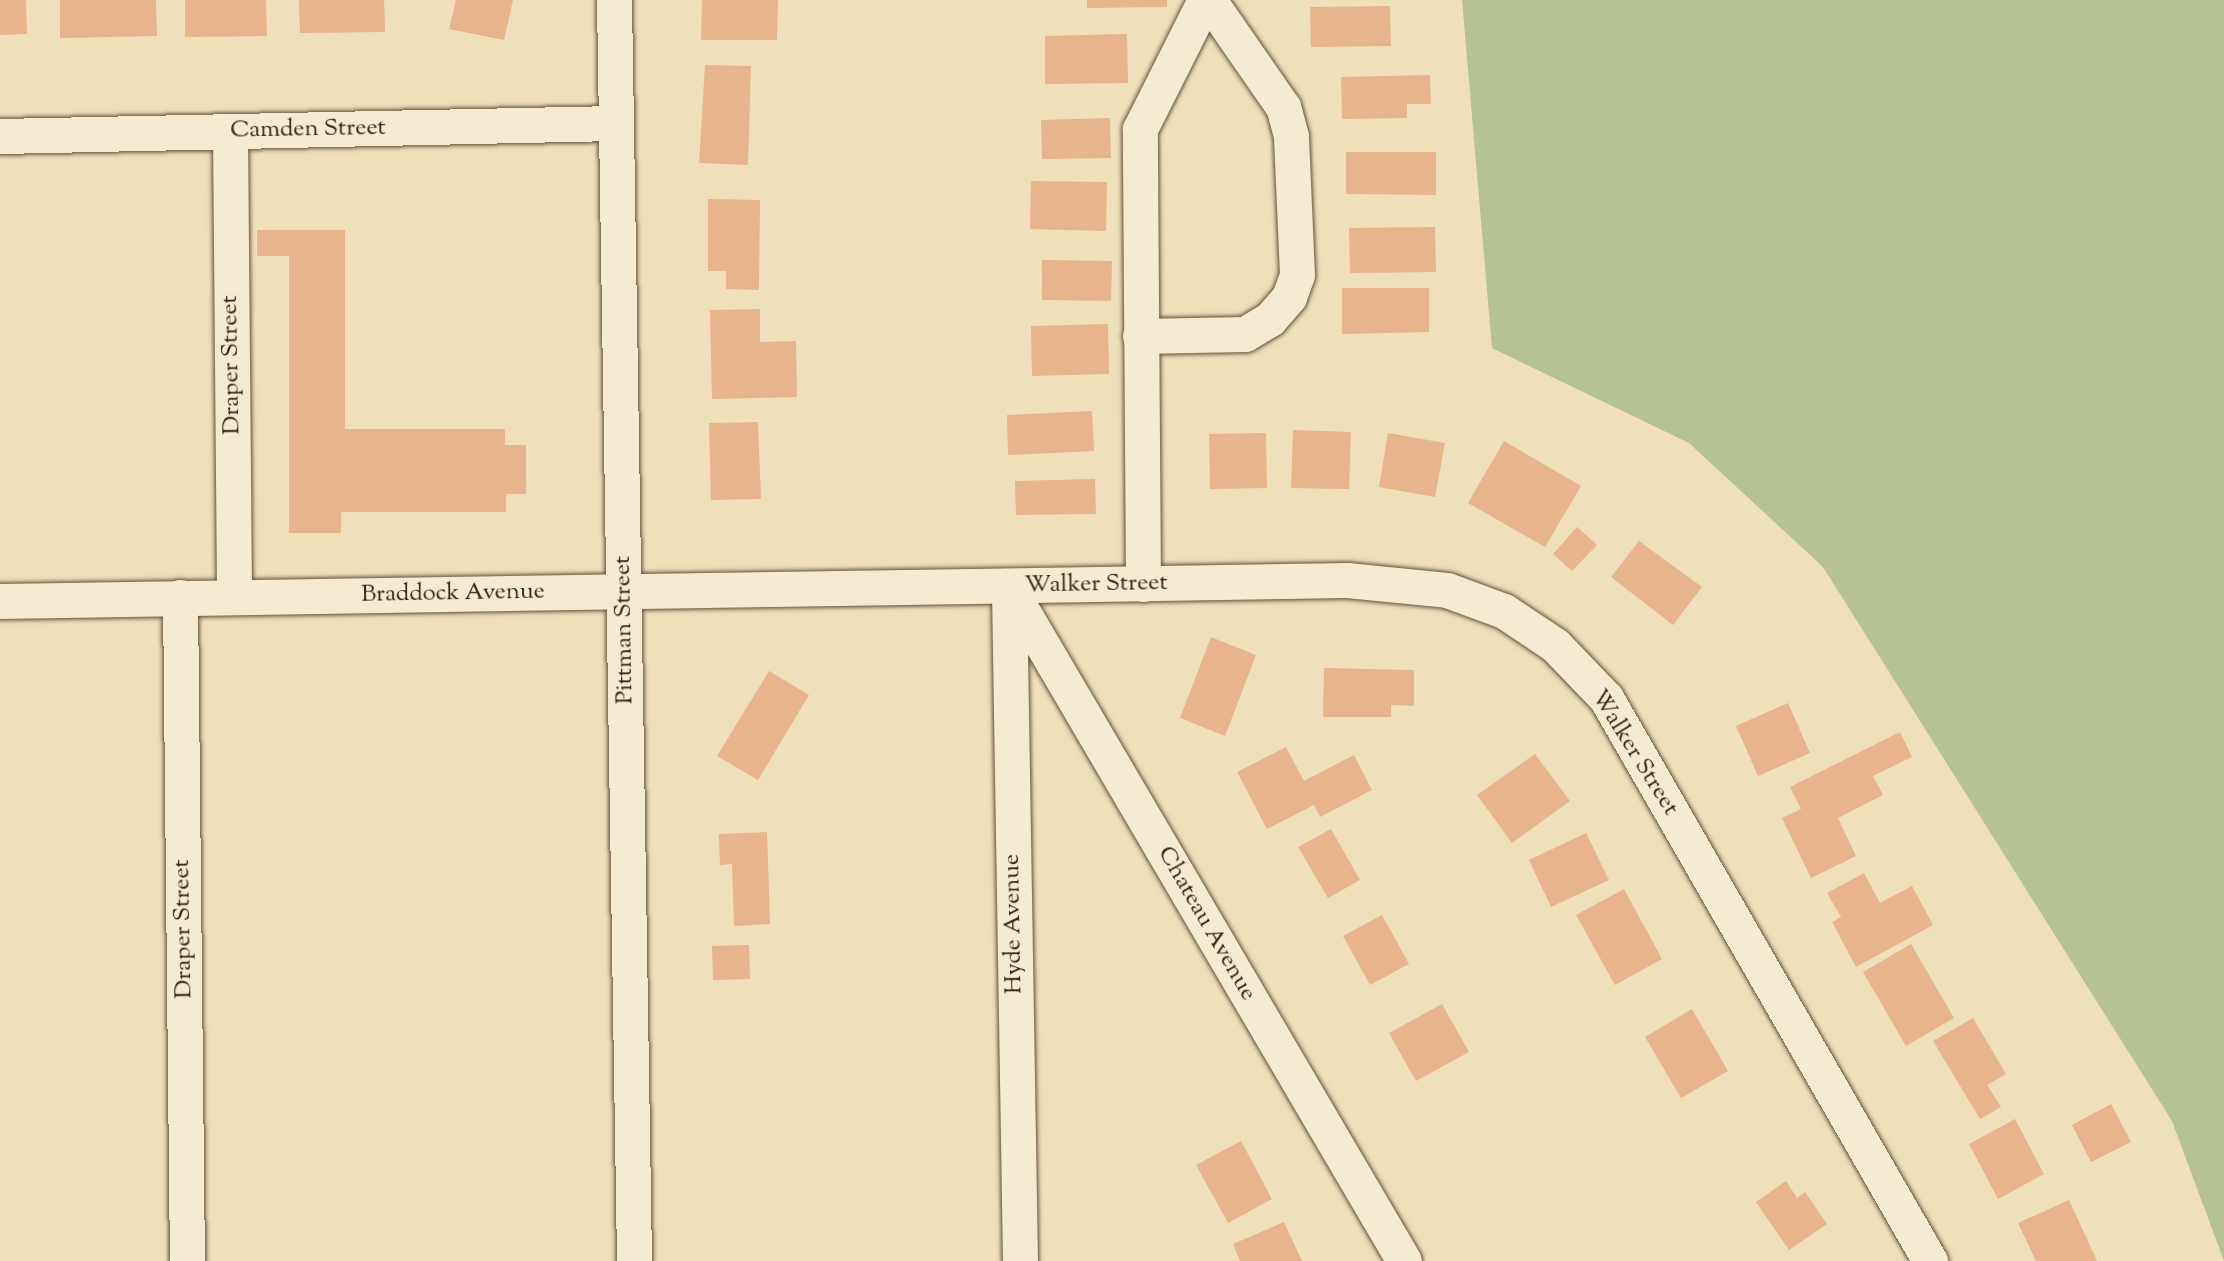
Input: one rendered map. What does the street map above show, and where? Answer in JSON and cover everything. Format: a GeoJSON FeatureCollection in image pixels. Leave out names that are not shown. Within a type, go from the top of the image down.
{"type":"FeatureCollection","features":[{"type":"Feature","properties":{"kind":"street","name":"Pittman Street"},"geometry":{"type":"LineString","coordinates":[[614,0],[634,1261]]}},
{"type":"Feature","properties":{"kind":"street"},"geometry":{"type":"LineString","coordinates":[[1140,337],[1245,334],[1276,312],[1297,275],[1290,136],[1283,107],[1264,71],[1207,0],[1140,129],[1140,337],[1143,584]]}},
{"type":"Feature","properties":{"kind":"street","name":"Camden Street"},"geometry":{"type":"LineString","coordinates":[[0,136],[616,123]]}},
{"type":"Feature","properties":{"kind":"street","name":"Draper Street"},"geometry":{"type":"LineString","coordinates":[[230,132],[234,597]]}},
{"type":"Feature","properties":{"kind":"street","name":"Walker Street"},"geometry":{"type":"LineString","coordinates":[[906,586],[1009,588],[1347,580],[1447,590],[1504,611],[1555,645],[1606,698],[1930,1261]]}},
{"type":"Feature","properties":{"kind":"street","name":"Braddock Avenue"},"geometry":{"type":"LineString","coordinates":[[0,601],[906,586]]}},
{"type":"Feature","properties":{"kind":"street","name":"Hyde Avenue"},"geometry":{"type":"LineString","coordinates":[[1009,588],[1020,1261]]}},
{"type":"Feature","properties":{"kind":"street","name":"Chateau Avenue"},"geometry":{"type":"LineString","coordinates":[[1009,588],[1404,1261]]}},
{"type":"Feature","properties":{"kind":"street","name":"Draper Street"},"geometry":{"type":"LineString","coordinates":[[180,597],[187,1261]]}},
{"type":"Feature","properties":{"kind":"green space"},"geometry":{"type":"Polygon","coordinates":[[[1462,0],[2224,0],[2224,1261],[2172,1121],[1823,567],[1689,443],[1492,348],[1462,0]]]}},
{"type":"Feature","properties":{"kind":"building"},"geometry":{"type":"Polygon","coordinates":[[[0,0],[26,0],[27,34],[0,35],[0,0]]]}},
{"type":"Feature","properties":{"kind":"building"},"geometry":{"type":"Polygon","coordinates":[[[60,0],[156,0],[157,36],[60,38],[60,0]]]}},
{"type":"Feature","properties":{"kind":"building"},"geometry":{"type":"Polygon","coordinates":[[[185,0],[266,0],[267,36],[185,37],[185,0]]]}},
{"type":"Feature","properties":{"kind":"building"},"geometry":{"type":"Polygon","coordinates":[[[299,0],[384,0],[385,32],[300,33],[299,0]]]}},
{"type":"Feature","properties":{"kind":"building"},"geometry":{"type":"Polygon","coordinates":[[[456,0],[513,0],[504,40],[449,29],[456,0]]]}},
{"type":"Feature","properties":{"kind":"building"},"geometry":{"type":"Polygon","coordinates":[[[702,0],[778,0],[777,40],[701,40],[702,0]]]}},
{"type":"Feature","properties":{"kind":"building"},"geometry":{"type":"Polygon","coordinates":[[[1087,0],[1167,0],[1167,7],[1087,8],[1087,0]]]}},
{"type":"Feature","properties":{"kind":"building"},"geometry":{"type":"Polygon","coordinates":[[[1390,6],[1391,46],[1311,47],[1310,7],[1390,6]]]}},
{"type":"Feature","properties":{"kind":"building"},"geometry":{"type":"Polygon","coordinates":[[[1127,34],[1128,83],[1045,84],[1045,36],[1127,34]]]}},
{"type":"Feature","properties":{"kind":"building"},"geometry":{"type":"Polygon","coordinates":[[[705,65],[751,66],[748,165],[699,163],[705,65]]]}},
{"type":"Feature","properties":{"kind":"building"},"geometry":{"type":"Polygon","coordinates":[[[1430,75],[1431,104],[1407,104],[1407,118],[1342,119],[1341,77],[1430,75]]]}},
{"type":"Feature","properties":{"kind":"building"},"geometry":{"type":"Polygon","coordinates":[[[1110,118],[1111,158],[1042,159],[1041,120],[1110,118]]]}},
{"type":"Feature","properties":{"kind":"building"},"geometry":{"type":"Polygon","coordinates":[[[1346,152],[1436,152],[1436,195],[1346,194],[1346,152]]]}},
{"type":"Feature","properties":{"kind":"building"},"geometry":{"type":"Polygon","coordinates":[[[1031,181],[1107,182],[1106,231],[1030,229],[1031,181]]]}},
{"type":"Feature","properties":{"kind":"building"},"geometry":{"type":"Polygon","coordinates":[[[708,199],[760,200],[759,290],[726,289],[726,271],[708,271],[708,199]]]}},
{"type":"Feature","properties":{"kind":"building"},"geometry":{"type":"Polygon","coordinates":[[[1435,227],[1436,272],[1350,273],[1349,228],[1435,227]]]}},
{"type":"Feature","properties":{"kind":"building"},"geometry":{"type":"Polygon","coordinates":[[[257,230],[345,230],[345,429],[505,429],[505,445],[526,445],[526,494],[506,494],[506,512],[341,512],[341,533],[289,533],[289,256],[257,256],[257,230]]]}},
{"type":"Feature","properties":{"kind":"building"},"geometry":{"type":"Polygon","coordinates":[[[1042,260],[1112,261],[1111,301],[1042,300],[1042,260]]]}},
{"type":"Feature","properties":{"kind":"building"},"geometry":{"type":"Polygon","coordinates":[[[1342,288],[1429,288],[1429,332],[1342,334],[1342,288]]]}},
{"type":"Feature","properties":{"kind":"building"},"geometry":{"type":"Polygon","coordinates":[[[760,309],[760,342],[796,341],[797,397],[712,399],[710,310],[760,309]]]}},
{"type":"Feature","properties":{"kind":"building"},"geometry":{"type":"Polygon","coordinates":[[[1108,324],[1109,374],[1032,376],[1031,326],[1108,324]]]}},
{"type":"Feature","properties":{"kind":"building"},"geometry":{"type":"Polygon","coordinates":[[[1092,411],[1094,451],[1008,455],[1007,415],[1092,411]]]}},
{"type":"Feature","properties":{"kind":"building"},"geometry":{"type":"Polygon","coordinates":[[[758,422],[761,499],[711,500],[709,423],[758,422]]]}},
{"type":"Feature","properties":{"kind":"building"},"geometry":{"type":"Polygon","coordinates":[[[1293,430],[1351,432],[1349,489],[1291,488],[1293,430]]]}},
{"type":"Feature","properties":{"kind":"building"},"geometry":{"type":"Polygon","coordinates":[[[1266,433],[1267,488],[1210,489],[1209,434],[1266,433]]]}},
{"type":"Feature","properties":{"kind":"building"},"geometry":{"type":"Polygon","coordinates":[[[1388,433],[1445,443],[1435,497],[1379,487],[1388,433]]]}},
{"type":"Feature","properties":{"kind":"building"},"geometry":{"type":"Polygon","coordinates":[[[1504,441],[1581,486],[1545,547],[1468,503],[1504,441]]]}},
{"type":"Feature","properties":{"kind":"building"},"geometry":{"type":"Polygon","coordinates":[[[1095,479],[1096,514],[1016,515],[1015,481],[1095,479]]]}},
{"type":"Feature","properties":{"kind":"building"},"geometry":{"type":"Polygon","coordinates":[[[1577,527],[1597,545],[1572,571],[1553,554],[1577,527]]]}},
{"type":"Feature","properties":{"kind":"building"},"geometry":{"type":"Polygon","coordinates":[[[1639,541],[1702,587],[1673,625],[1611,577],[1639,541]]]}},
{"type":"Feature","properties":{"kind":"building"},"geometry":{"type":"Polygon","coordinates":[[[1211,637],[1256,655],[1225,736],[1180,718],[1211,637]]]}},
{"type":"Feature","properties":{"kind":"building"},"geometry":{"type":"Polygon","coordinates":[[[1324,668],[1414,670],[1414,706],[1391,705],[1391,717],[1323,717],[1324,668]]]}},
{"type":"Feature","properties":{"kind":"building"},"geometry":{"type":"Polygon","coordinates":[[[769,671],[809,695],[758,780],[717,756],[769,671]]]}},
{"type":"Feature","properties":{"kind":"building"},"geometry":{"type":"Polygon","coordinates":[[[1788,703],[1810,753],[1758,776],[1736,726],[1788,703]]]}},
{"type":"Feature","properties":{"kind":"building"},"geometry":{"type":"Polygon","coordinates":[[[1900,732],[1912,757],[1873,776],[1883,795],[1838,818],[1856,856],[1811,878],[1782,818],[1801,809],[1790,787],[1900,732]]]}},
{"type":"Feature","properties":{"kind":"building"},"geometry":{"type":"Polygon","coordinates":[[[1286,747],[1304,781],[1354,755],[1372,790],[1320,817],[1314,805],[1267,829],[1237,772],[1286,747]]]}},
{"type":"Feature","properties":{"kind":"building"},"geometry":{"type":"Polygon","coordinates":[[[1535,754],[1570,801],[1512,843],[1477,795],[1535,754]]]}},
{"type":"Feature","properties":{"kind":"building"},"geometry":{"type":"Polygon","coordinates":[[[1331,829],[1360,880],[1328,898],[1298,847],[1331,829]]]}},
{"type":"Feature","properties":{"kind":"building"},"geometry":{"type":"Polygon","coordinates":[[[767,832],[770,924],[734,926],[732,864],[720,865],[719,834],[767,832]]]}},
{"type":"Feature","properties":{"kind":"building"},"geometry":{"type":"Polygon","coordinates":[[[1586,833],[1609,880],[1551,907],[1529,860],[1586,833]]]}},
{"type":"Feature","properties":{"kind":"building"},"geometry":{"type":"Polygon","coordinates":[[[1864,873],[1880,903],[1912,886],[1933,925],[1856,967],[1832,922],[1841,917],[1827,893],[1864,873]]]}},
{"type":"Feature","properties":{"kind":"building"},"geometry":{"type":"Polygon","coordinates":[[[1624,889],[1662,959],[1615,985],[1576,915],[1624,889]]]}},
{"type":"Feature","properties":{"kind":"building"},"geometry":{"type":"Polygon","coordinates":[[[1382,915],[1409,964],[1370,985],[1343,936],[1382,915]]]}},
{"type":"Feature","properties":{"kind":"building"},"geometry":{"type":"Polygon","coordinates":[[[1911,944],[1954,1018],[1906,1046],[1863,972],[1911,944]]]}},
{"type":"Feature","properties":{"kind":"building"},"geometry":{"type":"Polygon","coordinates":[[[749,945],[750,979],[713,980],[712,946],[749,945]]]}},
{"type":"Feature","properties":{"kind":"building"},"geometry":{"type":"Polygon","coordinates":[[[1442,1004],[1469,1052],[1416,1081],[1389,1033],[1442,1004]]]}},
{"type":"Feature","properties":{"kind":"building"},"geometry":{"type":"Polygon","coordinates":[[[1692,1009],[1728,1071],[1681,1098],[1645,1037],[1692,1009]]]}},
{"type":"Feature","properties":{"kind":"building"},"geometry":{"type":"Polygon","coordinates":[[[1973,1018],[2006,1074],[1987,1085],[2001,1107],[1980,1119],[1933,1041],[1973,1018]]]}},
{"type":"Feature","properties":{"kind":"building"},"geometry":{"type":"Polygon","coordinates":[[[2111,1104],[2131,1142],[2091,1162],[2072,1125],[2111,1104]]]}},
{"type":"Feature","properties":{"kind":"building"},"geometry":{"type":"Polygon","coordinates":[[[2015,1119],[2044,1174],[1998,1199],[1969,1144],[2015,1119]]]}},
{"type":"Feature","properties":{"kind":"building"},"geometry":{"type":"Polygon","coordinates":[[[1241,1141],[1272,1199],[1228,1223],[1196,1165],[1241,1141]]]}},
{"type":"Feature","properties":{"kind":"building"},"geometry":{"type":"Polygon","coordinates":[[[1786,1181],[1797,1198],[1805,1192],[1827,1224],[1789,1250],[1756,1202],[1786,1181]]]}},
{"type":"Feature","properties":{"kind":"building"},"geometry":{"type":"Polygon","coordinates":[[[2069,1200],[2097,1261],[2036,1261],[2018,1223],[2069,1200]]]}},
{"type":"Feature","properties":{"kind":"building"},"geometry":{"type":"Polygon","coordinates":[[[1284,1222],[1302,1261],[1240,1261],[1233,1244],[1284,1222]]]}}]}
